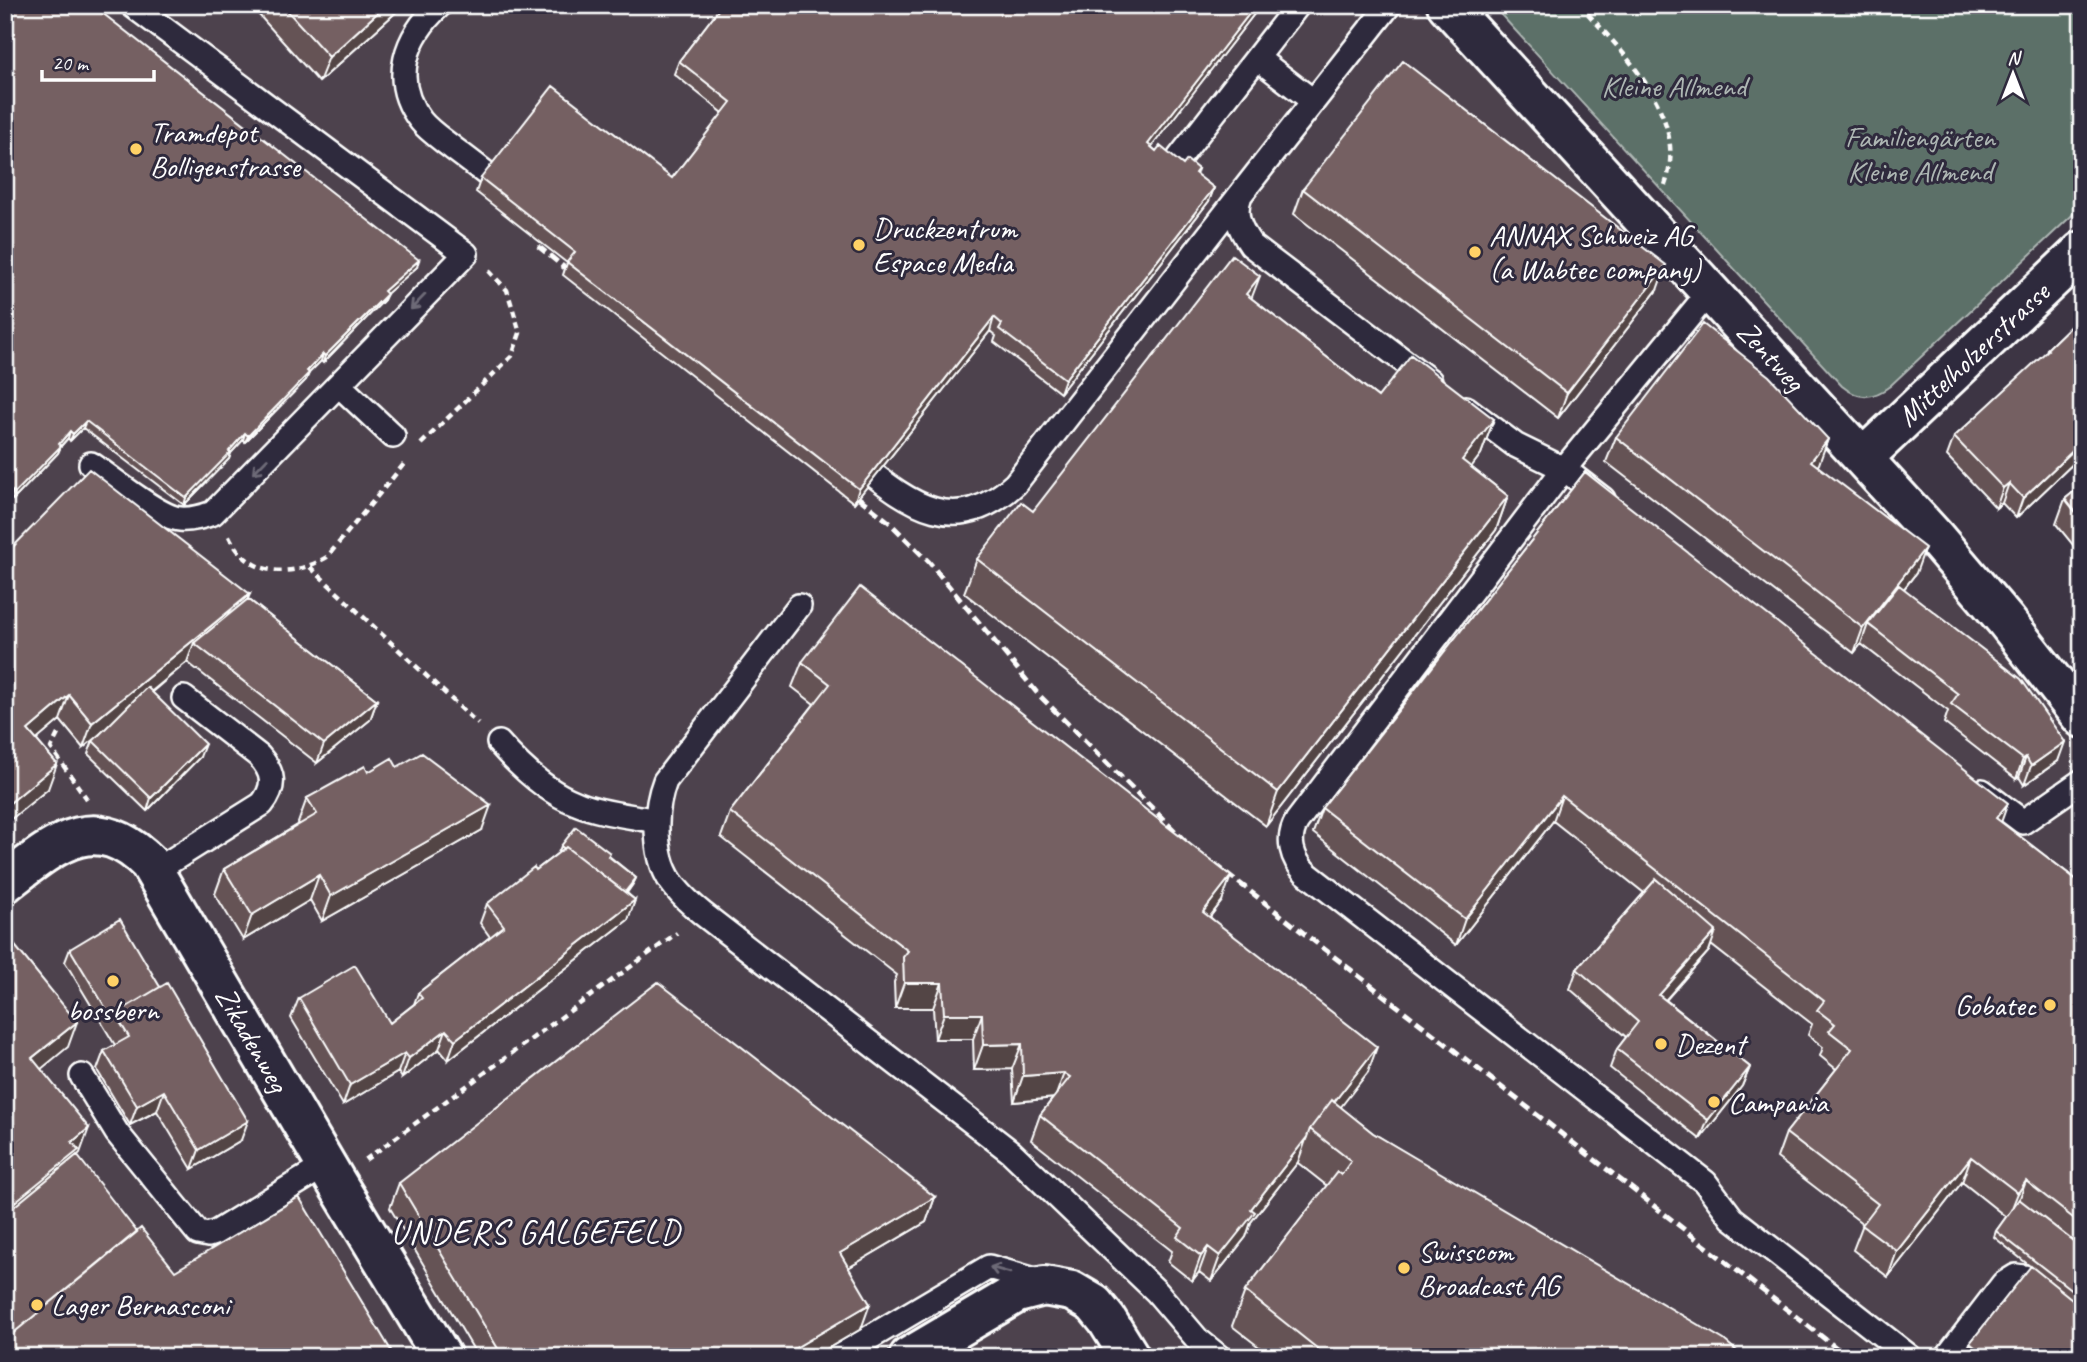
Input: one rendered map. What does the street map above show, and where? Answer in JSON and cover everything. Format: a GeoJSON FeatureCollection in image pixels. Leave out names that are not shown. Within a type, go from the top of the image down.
{"type":"FeatureCollection","features":[{"type":"Feature","properties":{"kind":"street","name":"Zentweg"},"geometry":{"type":"LineString","coordinates":[[1447,5],[1864,457],[1972,580],[2082,718]]}},
{"type":"Feature","properties":{"kind":"street","name":"Mittelholzerstrasse"},"geometry":{"type":"LineString","coordinates":[[1864,457],[2082,251]]}},
{"type":"Feature","properties":{"kind":"street","name":"Zikadenweg"},"geometry":{"type":"LineString","coordinates":[[5,883],[60,842],[76,837],[102,836],[132,847],[155,871],[331,1174],[442,1357]]}},
{"type":"Feature","properties":{"kind":"street"},"geometry":{"type":"LineString","coordinates":[[909,1357],[1017,1293],[1044,1286],[1066,1289],[1086,1298],[1098,1308],[1130,1357]]}},
{"type":"Feature","properties":{"kind":"lane"},"geometry":{"type":"LineString","coordinates":[[91,464],[164,514],[178,519],[195,519],[213,513],[467,254],[132,5]]}},
{"type":"Feature","properties":{"kind":"lane"},"geometry":{"type":"LineString","coordinates":[[440,5],[421,24],[408,48],[404,78],[412,106],[429,128],[522,201]]}},
{"type":"Feature","properties":{"kind":"lane"},"geometry":{"type":"LineString","coordinates":[[1179,158],[1298,5]]}},
{"type":"Feature","properties":{"kind":"lane"},"geometry":{"type":"LineString","coordinates":[[831,442],[902,496],[921,506],[953,513],[971,510],[995,500],[1015,484],[1389,5]]}},
{"type":"Feature","properties":{"kind":"lane"},"geometry":{"type":"LineString","coordinates":[[1257,58],[1313,101]]}},
{"type":"Feature","properties":{"kind":"lane"},"geometry":{"type":"LineString","coordinates":[[1240,195],[1236,216],[1241,230],[1261,253],[1515,445],[1564,468],[1617,510]]}},
{"type":"Feature","properties":{"kind":"lane"},"geometry":{"type":"LineString","coordinates":[[1710,291],[1564,468],[1297,821],[1291,836],[1295,859],[1306,873],[1705,1182],[1732,1218],[1910,1357]]}},
{"type":"Feature","properties":{"kind":"lane"},"geometry":{"type":"LineString","coordinates":[[339,385],[393,436]]}},
{"type":"Feature","properties":{"kind":"lane"},"geometry":{"type":"LineString","coordinates":[[799,606],[665,781],[659,798],[656,821],[664,866],[673,886],[703,914],[1011,1152],[1157,1292],[1197,1339],[1219,1357]]}},
{"type":"Feature","properties":{"kind":"lane"},"geometry":{"type":"LineString","coordinates":[[155,871],[262,804],[273,781],[269,768],[259,757],[184,698]]}},
{"type":"Feature","properties":{"kind":"lane"},"geometry":{"type":"LineString","coordinates":[[499,743],[511,757],[547,787],[577,804],[656,821]]}},
{"type":"Feature","properties":{"kind":"lane"},"geometry":{"type":"LineString","coordinates":[[1970,782],[2023,822],[2082,781]]}},
{"type":"Feature","properties":{"kind":"lane"},"geometry":{"type":"LineString","coordinates":[[82,1076],[117,1133],[198,1233],[208,1235],[217,1232],[331,1174]]}},
{"type":"Feature","properties":{"kind":"lane"},"geometry":{"type":"LineString","coordinates":[[837,1357],[989,1267],[1066,1289]]}},
{"type":"Feature","properties":{"kind":"lane"},"geometry":{"type":"LineString","coordinates":[[1947,1357],[2003,1284],[2016,1276],[2030,1278],[2082,1321]]}},
{"type":"Feature","properties":{"kind":"path"},"geometry":{"type":"LineString","coordinates":[[1580,5],[1629,60],[1657,103],[1670,139],[1667,179],[1661,196],[1640,215]]}},
{"type":"Feature","properties":{"kind":"path"},"geometry":{"type":"LineString","coordinates":[[310,567],[499,743]]}},
{"type":"Feature","properties":{"kind":"path"},"geometry":{"type":"LineString","coordinates":[[58,734],[51,748],[102,820],[102,836]]}},
{"type":"Feature","properties":{"kind":"path"},"geometry":{"type":"LineString","coordinates":[[331,1174],[703,914]]}},
{"type":"Feature","properties":{"kind":"shaded area"},"geometry":{"type":"Polygon","coordinates":[[[75,5],[1415,5],[1636,218],[1959,592],[2082,751],[2082,1357],[5,1357],[5,78],[75,5]]]}},
{"type":"Feature","properties":{"kind":"green space","name":"Familiengärten Kleine Allmend"},"geometry":{"type":"Polygon","coordinates":[[[1492,5],[2082,5],[2082,206],[1890,386],[1872,395],[1854,394],[1842,386],[1492,5]]]}},
{"type":"Feature","properties":{"kind":"building","name":"Tramdepot Bolligenstrasse"},"geometry":{"type":"Polygon","coordinates":[[[5,5],[92,5],[419,260],[384,291],[387,294],[325,356],[323,354],[307,371],[309,373],[248,436],[245,433],[229,451],[231,452],[186,498],[86,421],[73,434],[70,431],[59,444],[61,446],[15,493],[13,491],[5,499],[5,5]]]}},
{"type":"Feature","properties":{"kind":"building"},"geometry":{"type":"Polygon","coordinates":[[[282,5],[386,5],[329,57],[282,5]]]}},
{"type":"Feature","properties":{"kind":"building","name":"Druckzentrum Espace Media"},"geometry":{"type":"Polygon","coordinates":[[[722,5],[1256,5],[1148,144],[1156,151],[1160,146],[1183,165],[1187,160],[1198,169],[1195,173],[1214,188],[1065,379],[999,329],[1002,324],[994,317],[859,489],[567,262],[575,252],[481,178],[553,86],[672,178],[731,102],[679,61],[722,5]]]}},
{"type":"Feature","properties":{"kind":"building","name":"ANNAX Schweiz AG (a Wabtec company)"},"geometry":{"type":"Polygon","coordinates":[[[1403,61],[1666,265],[1567,393],[1303,189],[1403,61]]]}},
{"type":"Feature","properties":{"kind":"building"},"geometry":{"type":"Polygon","coordinates":[[[1232,255],[1260,276],[1246,294],[1378,397],[1411,355],[1494,419],[1462,460],[1508,496],[1278,792],[977,559],[1021,502],[1033,511],[1232,255]]]}},
{"type":"Feature","properties":{"kind":"building"},"geometry":{"type":"Polygon","coordinates":[[[2082,315],[2082,442],[2023,498],[2009,483],[2003,488],[1954,437],[2082,315]]]}},
{"type":"Feature","properties":{"kind":"building"},"geometry":{"type":"Polygon","coordinates":[[[1703,324],[1769,376],[1828,439],[1811,461],[1925,548],[1863,628],[1616,437],[1703,324]]]}},
{"type":"Feature","properties":{"kind":"building"},"geometry":{"type":"Polygon","coordinates":[[[89,469],[250,594],[92,723],[69,695],[28,730],[57,764],[5,807],[5,555],[89,469]]]}},
{"type":"Feature","properties":{"kind":"building"},"geometry":{"type":"Polygon","coordinates":[[[1585,472],[2008,803],[1996,818],[2082,884],[2082,1225],[2026,1181],[2018,1193],[1971,1157],[1897,1251],[1862,1225],[1878,1204],[1786,1133],[1852,1049],[1829,1031],[1835,1024],[1817,1010],[1824,1001],[1562,796],[1465,919],[1322,808],[1585,472]]]}},
{"type":"Feature","properties":{"kind":"building"},"geometry":{"type":"Polygon","coordinates":[[[2082,485],[2082,520],[2065,499],[2082,485]]]}},
{"type":"Feature","properties":{"kind":"building"},"geometry":{"type":"Polygon","coordinates":[[[1899,585],[2021,679],[2065,742],[2031,766],[2026,757],[2023,759],[1951,704],[1958,694],[1868,624],[1899,585]]]}},
{"type":"Feature","properties":{"kind":"building"},"geometry":{"type":"Polygon","coordinates":[[[860,587],[1231,876],[1203,912],[1377,1047],[1310,1129],[1307,1137],[1251,1209],[1255,1212],[1220,1256],[1208,1247],[1201,1256],[1177,1237],[1183,1228],[1040,1115],[1070,1077],[1064,1073],[1023,1076],[1022,1044],[983,1045],[982,1014],[944,1014],[942,983],[904,983],[903,957],[908,951],[730,812],[830,684],[802,662],[860,587]]]}},
{"type":"Feature","properties":{"kind":"building"},"geometry":{"type":"Polygon","coordinates":[[[248,599],[377,700],[324,744],[194,643],[248,599]]]}},
{"type":"Feature","properties":{"kind":"building"},"geometry":{"type":"Polygon","coordinates":[[[147,687],[205,744],[151,798],[93,741],[147,687]]]}},
{"type":"Feature","properties":{"kind":"building"},"geometry":{"type":"Polygon","coordinates":[[[422,753],[491,805],[331,896],[319,875],[252,915],[224,869],[317,814],[307,798],[365,766],[368,772],[392,758],[397,767],[422,753]]]}},
{"type":"Feature","properties":{"kind":"building"},"geometry":{"type":"Polygon","coordinates":[[[576,827],[610,853],[608,856],[636,878],[625,892],[566,847],[564,849],[561,846],[576,827]]]}},
{"type":"Feature","properties":{"kind":"building"},"geometry":{"type":"Polygon","coordinates":[[[566,847],[635,900],[455,1040],[446,1030],[409,1058],[405,1053],[350,1085],[299,998],[355,965],[390,1023],[422,998],[418,993],[504,926],[487,904],[534,867],[536,870],[566,847]]]}},
{"type":"Feature","properties":{"kind":"building"},"geometry":{"type":"Polygon","coordinates":[[[1656,879],[1716,931],[1659,995],[1750,1067],[1708,1120],[1617,1049],[1638,1022],[1577,969],[1656,879]]]}},
{"type":"Feature","properties":{"kind":"building"},"geometry":{"type":"Polygon","coordinates":[[[120,919],[160,987],[115,1014],[113,1020],[70,949],[120,919]]]}},
{"type":"Feature","properties":{"kind":"building"},"geometry":{"type":"Polygon","coordinates":[[[12,942],[77,1022],[32,1058],[89,1128],[72,1142],[79,1150],[5,1210],[5,947],[12,942]]]}},
{"type":"Feature","properties":{"kind":"building"},"geometry":{"type":"Polygon","coordinates":[[[658,982],[935,1197],[840,1253],[870,1304],[780,1357],[718,1357],[714,1351],[705,1357],[503,1357],[399,1183],[658,982]]]}},
{"type":"Feature","properties":{"kind":"building"},"geometry":{"type":"Polygon","coordinates":[[[167,983],[248,1121],[199,1150],[164,1091],[137,1106],[104,1051],[129,1037],[115,1014],[167,983]]]}},
{"type":"Feature","properties":{"kind":"building","name":"Swisscom Broadcast AG"},"geometry":{"type":"Polygon","coordinates":[[[1332,1100],[1373,1133],[1724,1340],[1744,1357],[1328,1357],[1245,1291],[1337,1172],[1341,1175],[1351,1161],[1310,1129],[1332,1100]]]}},
{"type":"Feature","properties":{"kind":"building","name":"Lager Bernasconi"},"geometry":{"type":"Polygon","coordinates":[[[77,1155],[137,1232],[5,1340],[5,1214],[77,1155]]]}},
{"type":"Feature","properties":{"kind":"building"},"geometry":{"type":"Polygon","coordinates":[[[299,1197],[395,1357],[5,1357],[5,1340],[141,1228],[175,1271],[299,1197]]]}},
{"type":"Feature","properties":{"kind":"building"},"geometry":{"type":"Polygon","coordinates":[[[2019,1199],[2082,1248],[2082,1298],[1996,1231],[2019,1199]]]}},
{"type":"Feature","properties":{"kind":"building"},"geometry":{"type":"Polygon","coordinates":[[[2031,1266],[2082,1307],[2082,1357],[1987,1357],[1970,1343],[2031,1266]]]}},
{"type":"Feature","properties":{"kind":"railway"},"geometry":{"type":"LineString","coordinates":[[538,246],[566,269]]}},
{"type":"Feature","properties":{"kind":"railway"},"geometry":{"type":"LineString","coordinates":[[859,498],[889,522],[929,562],[1038,694],[1187,843]]}},
{"type":"Feature","properties":{"kind":"railway"},"geometry":{"type":"LineString","coordinates":[[1215,864],[1848,1357]]}},
{"type":"Feature","properties":{"kind":"place","name":"Tramdepot Bolligenstrasse"},"geometry":{"type":"Point","coordinates":[136,149]}},
{"type":"Feature","properties":{"kind":"place","name":"Druckzentrum Espace Media"},"geometry":{"type":"Point","coordinates":[859,245]}},
{"type":"Feature","properties":{"kind":"place","name":"ANNAX Schweiz AG (a Wabtec company)"},"geometry":{"type":"Point","coordinates":[1475,252]}},
{"type":"Feature","properties":{"kind":"place","name":"bossbern"},"geometry":{"type":"Point","coordinates":[113,981]}},
{"type":"Feature","properties":{"kind":"place","name":"Gobatec"},"geometry":{"type":"Point","coordinates":[2050,1005]}},
{"type":"Feature","properties":{"kind":"place","name":"Dezent"},"geometry":{"type":"Point","coordinates":[1661,1044]}},
{"type":"Feature","properties":{"kind":"place","name":"Campania"},"geometry":{"type":"Point","coordinates":[1714,1102]}},
{"type":"Feature","properties":{"kind":"place","name":"Swisscom Broadcast AG"},"geometry":{"type":"Point","coordinates":[1404,1268]}},
{"type":"Feature","properties":{"kind":"place","name":"Lager Bernasconi"},"geometry":{"type":"Point","coordinates":[37,1305]}},
{"type":"Feature","properties":{"kind":"district","name":"UNDERS GALGEFELD"},"geometry":{"type":"Point","coordinates":[536,1232]}},
{"type":"Feature","properties":{"kind":"park label","name":"Kleine Allmend"},"geometry":{"type":"Point","coordinates":[1674,86]}}]}
